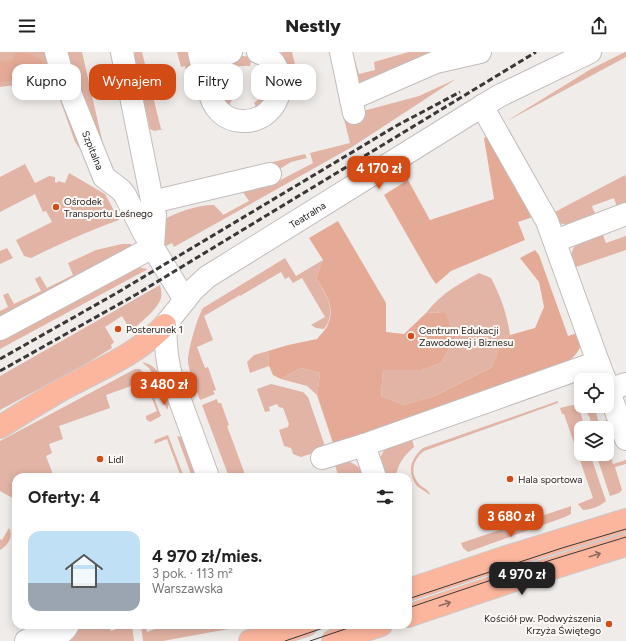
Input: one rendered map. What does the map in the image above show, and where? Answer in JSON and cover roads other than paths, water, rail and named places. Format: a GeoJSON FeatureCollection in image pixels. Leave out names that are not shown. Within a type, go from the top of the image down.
{"type":"FeatureCollection","features":[{"type":"Feature","properties":{"kind":"main road"},"geometry":{"type":"LineString","coordinates":[[0,427],[51,396],[134,351],[147,342],[165,325]]}},
{"type":"Feature","properties":{"kind":"main road"},"geometry":{"type":"LineString","coordinates":[[0,418],[51,396]]}},
{"type":"Feature","properties":{"kind":"main road"},"geometry":{"type":"LineString","coordinates":[[412,589],[626,520]]}},
{"type":"Feature","properties":{"kind":"main road"},"geometry":{"type":"LineString","coordinates":[[412,615],[626,545]]}},
{"type":"Feature","properties":{"kind":"main road"},"geometry":{"type":"LineString","coordinates":[[261,634],[286,629]]}},
{"type":"Feature","properties":{"kind":"main road"},"geometry":{"type":"LineString","coordinates":[[333,641],[369,629]]}},
{"type":"Feature","properties":{"kind":"street","name":"Szpitalna"},"geometry":{"type":"LineString","coordinates":[[56,52],[61,70],[104,178],[121,190],[125,195],[153,248],[165,265],[185,300]]}},
{"type":"Feature","properties":{"kind":"street"},"geometry":{"type":"LineString","coordinates":[[0,329],[153,248],[155,216],[122,52]]}},
{"type":"Feature","properties":{"kind":"street"},"geometry":{"type":"LineString","coordinates":[[199,52],[202,64]]}},
{"type":"Feature","properties":{"kind":"street"},"geometry":{"type":"LineString","coordinates":[[215,64],[226,54],[231,52]]}},
{"type":"Feature","properties":{"kind":"street"},"geometry":{"type":"LineString","coordinates":[[211,100],[221,113],[230,119],[242,122],[253,121],[274,107],[279,96],[280,83],[278,71],[271,60],[258,52]]}},
{"type":"Feature","properties":{"kind":"street"},"geometry":{"type":"LineString","coordinates":[[341,52],[353,106],[436,62],[480,52]]}},
{"type":"Feature","properties":{"kind":"street","name":"Teatralna"},"geometry":{"type":"LineString","coordinates":[[165,325],[193,290],[207,277],[499,96],[590,52]]}},
{"type":"Feature","properties":{"kind":"street"},"geometry":{"type":"LineString","coordinates":[[482,106],[545,217],[606,373]]}},
{"type":"Feature","properties":{"kind":"street"},"geometry":{"type":"LineString","coordinates":[[152,202],[270,174]]}},
{"type":"Feature","properties":{"kind":"street"},"geometry":{"type":"LineString","coordinates":[[554,241],[626,214]]}},
{"type":"Feature","properties":{"kind":"street"},"geometry":{"type":"LineString","coordinates":[[165,325],[166,351],[169,370],[207,473]]}},
{"type":"Feature","properties":{"kind":"street"},"geometry":{"type":"LineString","coordinates":[[322,458],[364,445],[574,389]]}},
{"type":"Feature","properties":{"kind":"street"},"geometry":{"type":"LineString","coordinates":[[614,397],[626,439]]}},
{"type":"Feature","properties":{"kind":"street"},"geometry":{"type":"LineString","coordinates":[[364,445],[374,473]]}},
{"type":"Feature","properties":{"kind":"street"},"geometry":{"type":"LineString","coordinates":[[26,641],[30,639],[57,635],[62,633],[65,629]]}},
{"type":"Feature","properties":{"kind":"street"},"geometry":{"type":"LineString","coordinates":[[54,641],[68,636],[72,633],[74,629]]}},
{"type":"Feature","properties":{"kind":"tram line"},"geometry":{"type":"LineString","coordinates":[[412,598],[562,548],[626,529]]}},
{"type":"Feature","properties":{"kind":"tram line"},"geometry":{"type":"LineString","coordinates":[[412,607],[551,560],[626,537]]}},
{"type":"Feature","properties":{"kind":"tram line"},"geometry":{"type":"LineString","coordinates":[[285,641],[320,629]]}},
{"type":"Feature","properties":{"kind":"tram line"},"geometry":{"type":"LineString","coordinates":[[310,641],[345,629]]}},
{"type":"Feature","properties":{"kind":"railway"},"geometry":{"type":"LineString","coordinates":[[0,371],[137,294],[536,52]]}},
{"type":"Feature","properties":{"kind":"railway"},"geometry":{"type":"LineString","coordinates":[[0,359],[115,294],[396,126],[460,92]]}},
{"type":"Feature","properties":{"kind":"place","name":"Ośrodek Transportu Leśnego"},"geometry":{"type":"Point","coordinates":[56,207]}},
{"type":"Feature","properties":{"kind":"place","name":"Posterunek 1"},"geometry":{"type":"Point","coordinates":[118,329]}},
{"type":"Feature","properties":{"kind":"place","name":"Centrum Edukacji Zawodowej i Biznesu"},"geometry":{"type":"Point","coordinates":[411,336]}},
{"type":"Feature","properties":{"kind":"place","name":"Lidl"},"geometry":{"type":"Point","coordinates":[100,459]}},
{"type":"Feature","properties":{"kind":"place","name":"Hala sportowa"},"geometry":{"type":"Point","coordinates":[510,479]}},
{"type":"Feature","properties":{"kind":"place","name":"Kościół pw. Podwyższenia Krzyża Świętego"},"geometry":{"type":"Point","coordinates":[609,624]}}]}
